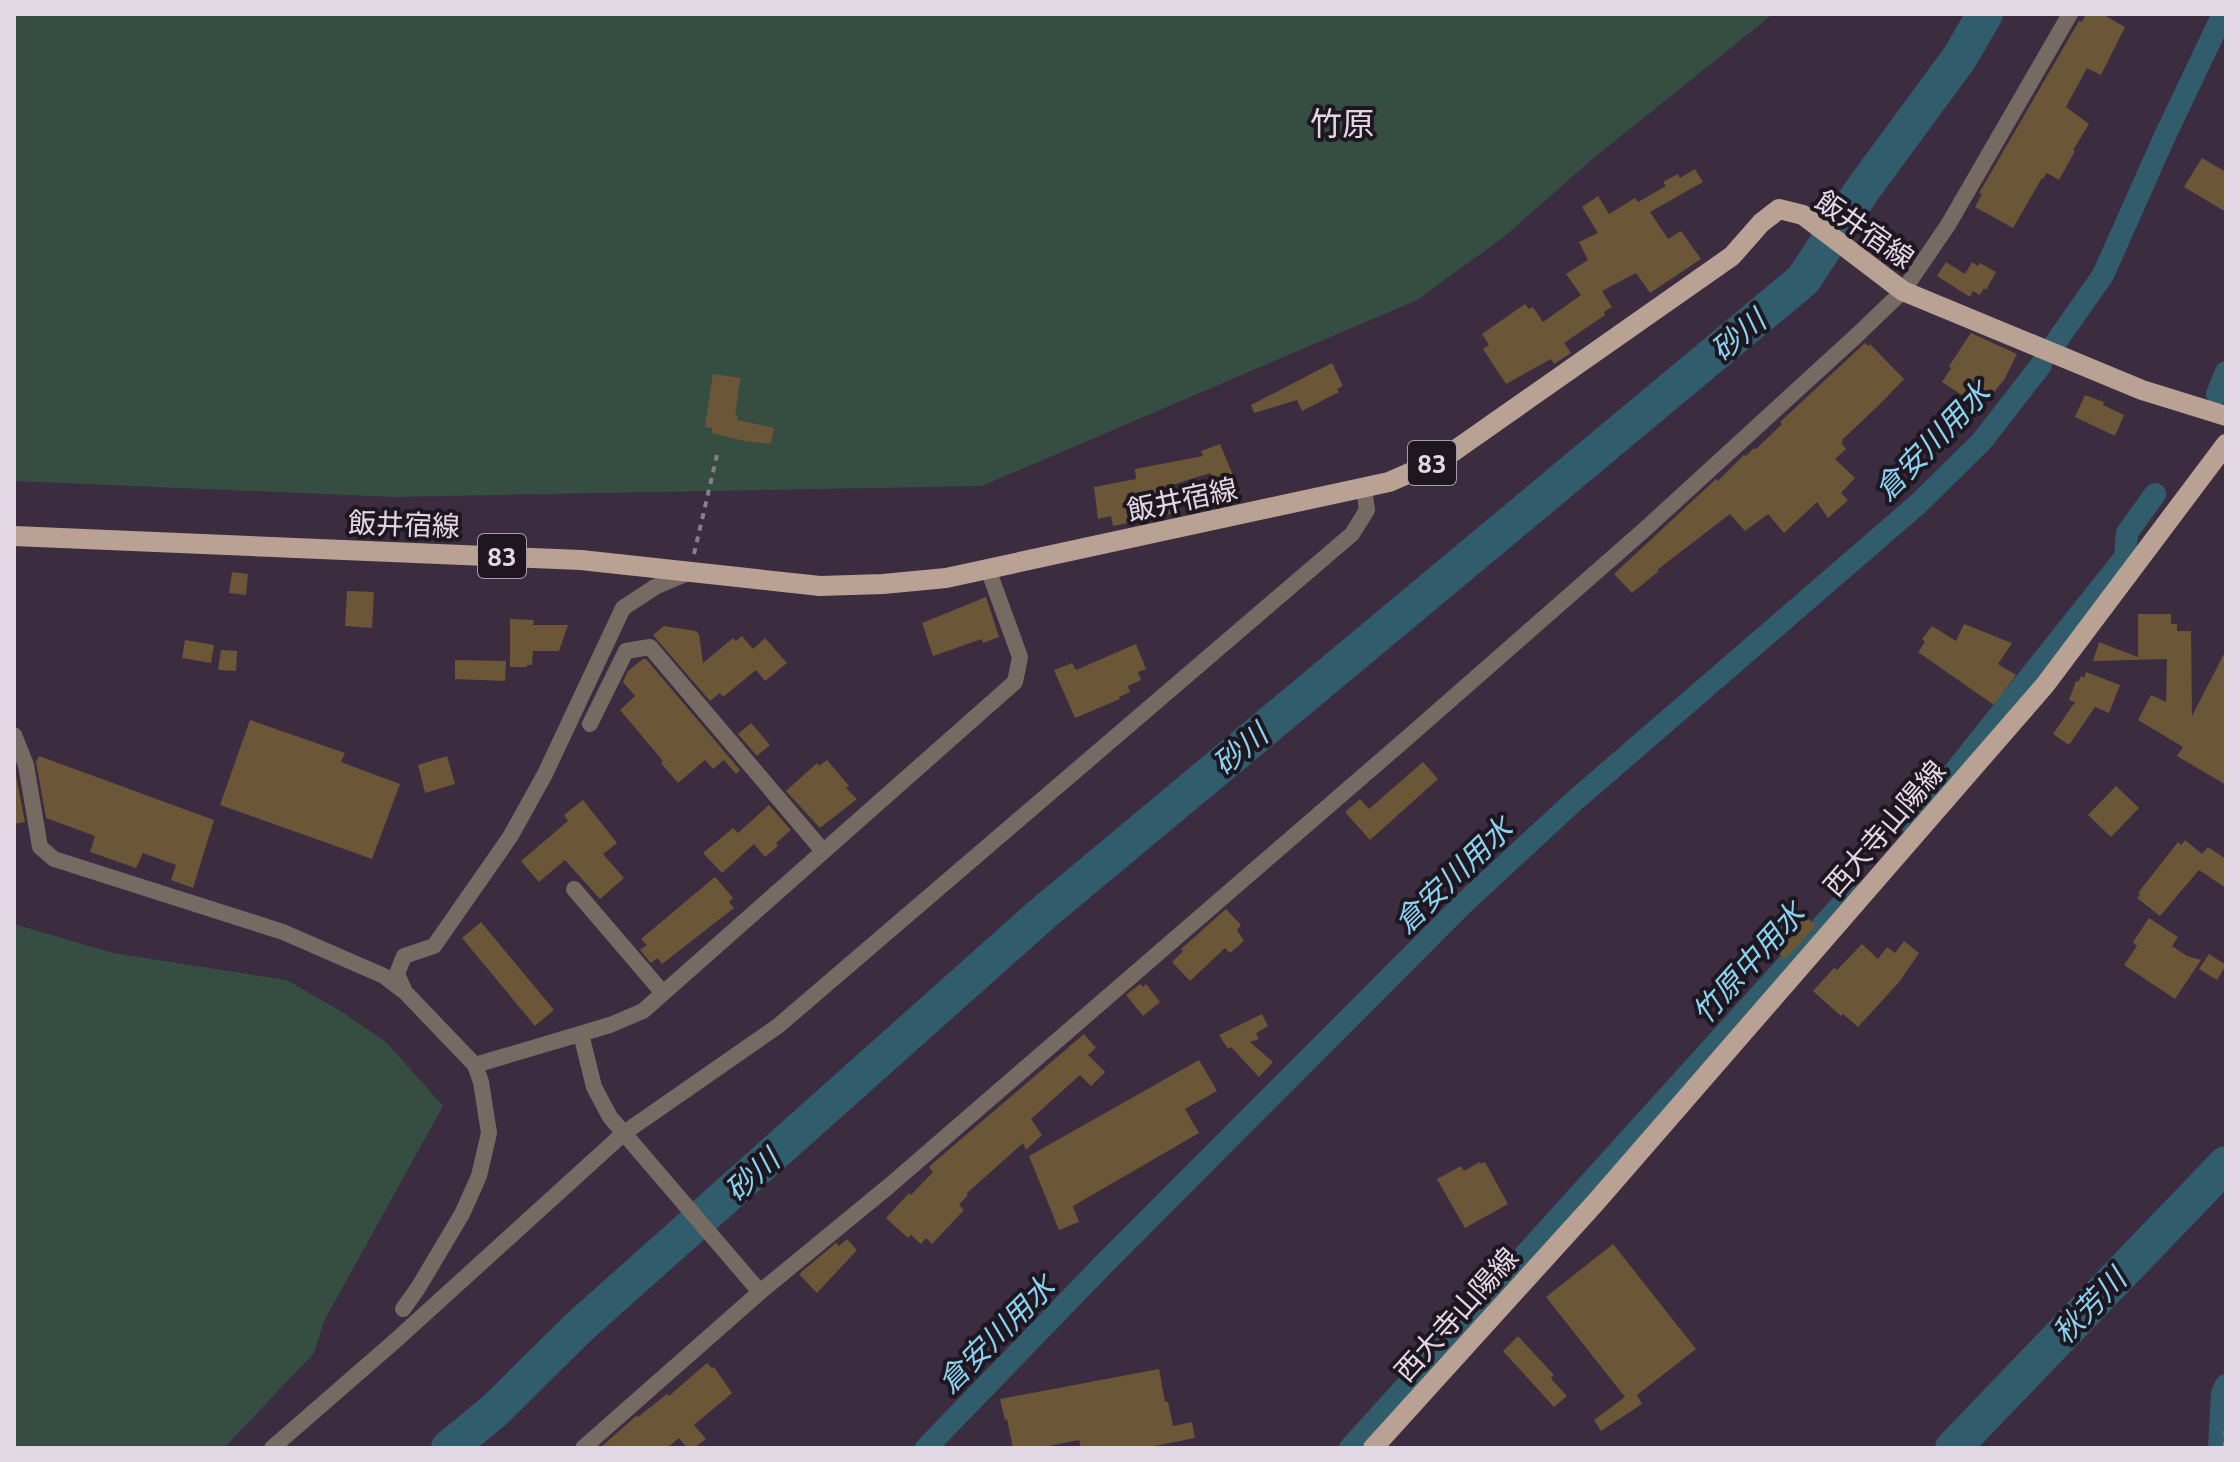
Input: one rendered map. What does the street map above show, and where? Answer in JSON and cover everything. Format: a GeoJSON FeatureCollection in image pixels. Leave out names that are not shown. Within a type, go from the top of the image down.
{"type":"FeatureCollection","features":[{"type":"Feature","properties":{"kind":"main road","name":"飯井宿線"},"geometry":{"type":"LineString","coordinates":[[14,536],[581,560],[820,586],[946,578],[1389,482],[1444,458],[1732,256],[1761,223],[1779,209],[1803,215],[1895,285],[2142,390],[2226,416]]}},
{"type":"Feature","properties":{"kind":"main road","name":"西大寺山陽線"},"geometry":{"type":"LineString","coordinates":[[1373,1448],[1596,1202],[2045,685],[2226,444]]}},
{"type":"Feature","properties":{"kind":"street"},"geometry":{"type":"LineString","coordinates":[[583,1448],[760,1292],[889,1186],[1407,738],[1644,530],[1855,337],[1895,285],[1948,225],[2070,14]]}},
{"type":"Feature","properties":{"kind":"street"},"geometry":{"type":"LineString","coordinates":[[272,1448],[627,1137],[778,1026],[1352,534],[1367,510],[1364,488]]}},
{"type":"Feature","properties":{"kind":"street"},"geometry":{"type":"LineString","coordinates":[[475,1065],[610,1025],[643,1011],[1015,682],[1020,657],[988,569]]}},
{"type":"Feature","properties":{"kind":"street"},"geometry":{"type":"LineString","coordinates":[[406,994],[397,974],[404,956],[434,946],[510,837],[545,774],[623,608],[655,587],[690,572]]}},
{"type":"Feature","properties":{"kind":"street"},"geometry":{"type":"LineString","coordinates":[[590,724],[626,651],[650,647],[823,851]]}},
{"type":"Feature","properties":{"kind":"street"},"geometry":{"type":"LineString","coordinates":[[14,735],[26,765],[40,847],[54,859],[283,932],[384,976],[406,994],[475,1065],[481,1082],[489,1133],[479,1176],[462,1214],[403,1309]]}},
{"type":"Feature","properties":{"kind":"street"},"geometry":{"type":"LineString","coordinates":[[574,889],[663,993]]}},
{"type":"Feature","properties":{"kind":"street"},"geometry":{"type":"LineString","coordinates":[[581,1034],[594,1087],[610,1117],[760,1292]]}},
{"type":"Feature","properties":{"kind":"path"},"geometry":{"type":"LineString","coordinates":[[690,572],[717,455]]}},
{"type":"Feature","properties":{"kind":"path"},"geometry":{"type":"LineString","coordinates":[[2225,1448],[2226,1424]]}},
{"type":"Feature","properties":{"kind":"green space"},"geometry":{"type":"Polygon","coordinates":[[[14,14],[1773,14],[1590,161],[1505,236],[1417,300],[982,486],[394,497],[14,481],[14,14]]]}},
{"type":"Feature","properties":{"kind":"green space"},"geometry":{"type":"Polygon","coordinates":[[[14,924],[113,953],[287,980],[386,1042],[443,1106],[324,1321],[314,1353],[224,1448],[14,1448],[14,924]]]}},
{"type":"Feature","properties":{"kind":"building"},"geometry":{"type":"Polygon","coordinates":[[[2086,14],[2102,14],[2125,27],[2101,75],[2087,68],[2066,107],[2089,124],[2059,180],[2047,173],[2042,178],[2013,228],[1975,207],[1982,194],[1979,193],[2079,21],[2082,22],[2086,14]]]}},
{"type":"Feature","properties":{"kind":"building"},"geometry":{"type":"Polygon","coordinates":[[[2202,158],[2226,172],[2226,212],[2184,187],[2202,158]]]}},
{"type":"Feature","properties":{"kind":"building"},"geometry":{"type":"Polygon","coordinates":[[[1695,169],[1703,182],[1650,212],[1668,239],[1681,231],[1701,259],[1650,293],[1636,273],[1602,291],[1612,307],[1564,343],[1571,353],[1554,364],[1551,359],[1506,384],[1483,349],[1489,345],[1482,334],[1525,304],[1529,309],[1533,307],[1543,322],[1581,295],[1566,274],[1588,260],[1579,242],[1598,233],[1582,207],[1598,196],[1609,214],[1635,198],[1638,202],[1666,186],[1663,182],[1678,174],[1680,178],[1695,169]]]}},
{"type":"Feature","properties":{"kind":"building"},"geometry":{"type":"Polygon","coordinates":[[[1946,262],[1965,274],[1972,262],[1996,272],[1986,290],[1984,288],[1980,295],[1973,291],[1970,297],[1937,276],[1946,262]]]}},
{"type":"Feature","properties":{"kind":"building"},"geometry":{"type":"Polygon","coordinates":[[[1971,333],[2017,354],[2004,380],[1990,397],[1974,384],[1965,397],[1942,382],[1971,333]]]}},
{"type":"Feature","properties":{"kind":"building"},"geometry":{"type":"Polygon","coordinates":[[[1865,343],[1870,344],[1904,379],[1842,440],[1846,449],[1835,459],[1855,478],[1841,493],[1848,500],[1828,518],[1817,502],[1784,533],[1768,514],[1745,531],[1730,514],[1632,593],[1614,574],[1716,479],[1718,481],[1744,455],[1756,449],[1782,424],[1780,422],[1865,343]]]}},
{"type":"Feature","properties":{"kind":"building"},"geometry":{"type":"Polygon","coordinates":[[[1332,363],[1343,386],[1337,389],[1339,392],[1302,411],[1297,400],[1254,413],[1251,405],[1332,363]]]}},
{"type":"Feature","properties":{"kind":"building"},"geometry":{"type":"Polygon","coordinates":[[[713,374],[741,378],[735,415],[738,416],[737,420],[774,428],[771,444],[712,433],[712,428],[705,427],[713,374]]]}},
{"type":"Feature","properties":{"kind":"building"},"geometry":{"type":"Polygon","coordinates":[[[2085,395],[2104,402],[2103,405],[2124,415],[2115,436],[2075,417],[2085,395]]]}},
{"type":"Feature","properties":{"kind":"building"},"geometry":{"type":"Polygon","coordinates":[[[1220,444],[1242,497],[1223,504],[1210,473],[1175,484],[1181,512],[1113,526],[1111,516],[1098,519],[1094,487],[1136,479],[1135,469],[1203,456],[1201,451],[1220,444]]]}},
{"type":"Feature","properties":{"kind":"building"},"geometry":{"type":"Polygon","coordinates":[[[232,572],[248,574],[246,595],[229,593],[232,572]]]}},
{"type":"Feature","properties":{"kind":"building"},"geometry":{"type":"Polygon","coordinates":[[[347,591],[374,592],[372,628],[345,626],[347,591]]]}},
{"type":"Feature","properties":{"kind":"building"},"geometry":{"type":"Polygon","coordinates":[[[986,597],[999,637],[983,643],[982,639],[933,656],[922,623],[986,597]]]}},
{"type":"Feature","properties":{"kind":"building"},"geometry":{"type":"Polygon","coordinates":[[[2138,614],[2171,614],[2171,624],[2177,624],[2177,631],[2191,631],[2192,716],[2226,650],[2226,785],[2177,756],[2183,747],[2138,720],[2151,695],[2166,702],[2167,659],[2093,661],[2099,642],[2138,657],[2138,614]]]}},
{"type":"Feature","properties":{"kind":"building"},"geometry":{"type":"Polygon","coordinates":[[[510,619],[534,620],[533,625],[568,625],[559,651],[533,651],[532,665],[510,667],[510,619]]]}},
{"type":"Feature","properties":{"kind":"building"},"geometry":{"type":"Polygon","coordinates":[[[1964,624],[2012,643],[1998,664],[2016,675],[1994,705],[1918,652],[1925,642],[1922,639],[1932,626],[1956,641],[1964,624]]]}},
{"type":"Feature","properties":{"kind":"building"},"geometry":{"type":"Polygon","coordinates":[[[664,626],[696,631],[703,663],[733,638],[736,641],[742,636],[753,649],[765,638],[787,663],[765,681],[756,670],[723,697],[720,693],[710,701],[653,635],[664,626]]]}},
{"type":"Feature","properties":{"kind":"building"},"geometry":{"type":"Polygon","coordinates":[[[185,640],[214,645],[211,663],[182,658],[185,640]]]}},
{"type":"Feature","properties":{"kind":"building"},"geometry":{"type":"Polygon","coordinates":[[[1136,644],[1146,669],[1138,672],[1141,680],[1128,686],[1130,692],[1120,699],[1075,718],[1054,670],[1072,663],[1076,670],[1136,644]]]}},
{"type":"Feature","properties":{"kind":"building"},"geometry":{"type":"Polygon","coordinates":[[[221,650],[237,651],[236,671],[218,670],[221,650]]]}},
{"type":"Feature","properties":{"kind":"building"},"geometry":{"type":"Polygon","coordinates":[[[643,659],[740,770],[736,774],[724,760],[713,769],[705,760],[678,783],[661,763],[663,761],[620,710],[635,696],[623,682],[628,671],[643,659]]]}},
{"type":"Feature","properties":{"kind":"building"},"geometry":{"type":"Polygon","coordinates":[[[455,660],[506,661],[505,681],[455,679],[455,660]]]}},
{"type":"Feature","properties":{"kind":"building"},"geometry":{"type":"Polygon","coordinates":[[[2086,672],[2120,685],[2109,713],[2095,707],[2069,745],[2053,734],[2075,702],[2069,700],[2076,681],[2081,676],[2084,678],[2086,672]]]}},
{"type":"Feature","properties":{"kind":"building"},"geometry":{"type":"Polygon","coordinates":[[[250,720],[345,753],[341,762],[400,784],[372,859],[220,805],[250,720]]]}},
{"type":"Feature","properties":{"kind":"building"},"geometry":{"type":"Polygon","coordinates":[[[751,723],[770,745],[757,756],[738,734],[751,723]]]}},
{"type":"Feature","properties":{"kind":"building"},"geometry":{"type":"Polygon","coordinates":[[[39,756],[214,820],[193,888],[171,880],[176,865],[143,853],[136,868],[90,852],[95,836],[46,818],[36,762],[39,756]]]}},
{"type":"Feature","properties":{"kind":"building"},"geometry":{"type":"Polygon","coordinates":[[[447,756],[455,784],[425,793],[418,765],[447,756]]]}},
{"type":"Feature","properties":{"kind":"building"},"geometry":{"type":"Polygon","coordinates":[[[827,760],[857,799],[820,828],[786,791],[817,763],[819,766],[827,760]]]}},
{"type":"Feature","properties":{"kind":"building"},"geometry":{"type":"Polygon","coordinates":[[[1423,762],[1438,779],[1370,840],[1345,812],[1360,799],[1369,809],[1423,762]]]}},
{"type":"Feature","properties":{"kind":"building"},"geometry":{"type":"Polygon","coordinates":[[[14,765],[25,822],[14,824],[14,765]]]}},
{"type":"Feature","properties":{"kind":"building"},"geometry":{"type":"Polygon","coordinates":[[[2116,786],[2139,808],[2111,837],[2088,815],[2116,786]]]}},
{"type":"Feature","properties":{"kind":"building"},"geometry":{"type":"Polygon","coordinates":[[[583,800],[617,843],[603,854],[624,878],[600,899],[565,860],[539,882],[521,861],[568,821],[564,815],[583,800]]]}},
{"type":"Feature","properties":{"kind":"building"},"geometry":{"type":"Polygon","coordinates":[[[769,805],[791,830],[765,857],[754,844],[722,873],[703,853],[733,828],[738,833],[769,805]]]}},
{"type":"Feature","properties":{"kind":"building"},"geometry":{"type":"Polygon","coordinates":[[[2185,840],[2202,854],[2208,847],[2226,859],[2226,888],[2199,870],[2160,916],[2137,898],[2138,893],[2178,842],[2181,845],[2185,840]]]}},
{"type":"Feature","properties":{"kind":"building"},"geometry":{"type":"Polygon","coordinates":[[[715,877],[733,898],[729,902],[734,908],[662,964],[657,958],[651,963],[640,950],[647,945],[641,939],[715,877]]]}},
{"type":"Feature","properties":{"kind":"building"},"geometry":{"type":"Polygon","coordinates":[[[1794,906],[1816,926],[1785,959],[1761,937],[1770,926],[1774,929],[1794,906]]]}},
{"type":"Feature","properties":{"kind":"building"},"geometry":{"type":"Polygon","coordinates":[[[1226,909],[1241,925],[1237,930],[1244,941],[1230,953],[1225,948],[1190,981],[1172,962],[1183,951],[1181,949],[1226,909]]]}},
{"type":"Feature","properties":{"kind":"building"},"geometry":{"type":"Polygon","coordinates":[[[2149,918],[2178,937],[2172,946],[2187,956],[2201,960],[2175,999],[2124,965],[2137,946],[2133,942],[2149,918]]]}},
{"type":"Feature","properties":{"kind":"building"},"geometry":{"type":"Polygon","coordinates":[[[481,922],[554,1010],[535,1026],[462,938],[481,922]]]}},
{"type":"Feature","properties":{"kind":"building"},"geometry":{"type":"Polygon","coordinates":[[[1904,941],[1919,953],[1900,981],[1858,1027],[1813,991],[1862,944],[1878,959],[1887,947],[1895,953],[1904,941]]]}},
{"type":"Feature","properties":{"kind":"building"},"geometry":{"type":"Polygon","coordinates":[[[2209,954],[2226,965],[2217,980],[2199,969],[2209,954]]]}},
{"type":"Feature","properties":{"kind":"building"},"geometry":{"type":"Polygon","coordinates":[[[1140,984],[1143,987],[1146,984],[1160,1002],[1143,1016],[1126,995],[1140,984]]]}},
{"type":"Feature","properties":{"kind":"building"},"geometry":{"type":"Polygon","coordinates":[[[1262,1014],[1268,1026],[1256,1033],[1259,1039],[1250,1042],[1273,1062],[1259,1077],[1231,1047],[1228,1049],[1219,1035],[1262,1014]]]}},
{"type":"Feature","properties":{"kind":"building"},"geometry":{"type":"Polygon","coordinates":[[[1084,1034],[1096,1048],[1088,1055],[1105,1072],[1091,1086],[1080,1075],[1031,1119],[1042,1135],[1026,1150],[1023,1143],[966,1194],[959,1205],[964,1210],[932,1244],[926,1238],[921,1244],[911,1235],[908,1238],[886,1218],[933,1172],[929,1167],[1084,1034]]]}},
{"type":"Feature","properties":{"kind":"building"},"geometry":{"type":"Polygon","coordinates":[[[1199,1060],[1217,1091],[1185,1109],[1199,1133],[1073,1206],[1079,1222],[1059,1230],[1029,1156],[1199,1060]]]}},
{"type":"Feature","properties":{"kind":"building"},"geometry":{"type":"Polygon","coordinates":[[[1485,1162],[1508,1204],[1465,1228],[1437,1179],[1461,1166],[1464,1171],[1485,1162]]]}},
{"type":"Feature","properties":{"kind":"building"},"geometry":{"type":"Polygon","coordinates":[[[847,1239],[857,1250],[817,1293],[799,1274],[836,1243],[839,1246],[847,1239]]]}},
{"type":"Feature","properties":{"kind":"building"},"geometry":{"type":"Polygon","coordinates":[[[1613,1244],[1696,1349],[1637,1395],[1642,1404],[1601,1431],[1594,1420],[1625,1397],[1546,1297],[1613,1244]]]}},
{"type":"Feature","properties":{"kind":"building"},"geometry":{"type":"Polygon","coordinates":[[[1518,1336],[1554,1375],[1551,1377],[1553,1381],[1567,1396],[1554,1407],[1503,1351],[1518,1336]]]}},
{"type":"Feature","properties":{"kind":"building"},"geometry":{"type":"Polygon","coordinates":[[[707,1363],[714,1367],[732,1393],[694,1425],[706,1439],[694,1448],[687,1448],[679,1438],[667,1448],[600,1448],[636,1416],[667,1394],[669,1396],[707,1363]]]}},
{"type":"Feature","properties":{"kind":"building"},"geometry":{"type":"Polygon","coordinates":[[[1159,1369],[1173,1426],[1192,1422],[1195,1438],[1145,1448],[1081,1448],[1079,1440],[1039,1448],[1013,1448],[1000,1399],[1159,1369]]]}},
{"type":"Feature","properties":{"kind":"waterway","name":"砂川"},"geometry":{"type":"LineString","coordinates":[[449,1448],[494,1411],[579,1327],[1041,915],[1803,280],[1863,189],[1960,57],[1985,14]]}},
{"type":"Feature","properties":{"kind":"waterway","name":"倉安川用水"},"geometry":{"type":"LineString","coordinates":[[2056,342],[2103,275],[2223,14]]}},
{"type":"Feature","properties":{"kind":"waterway","name":"倉安川用水"},"geometry":{"type":"LineString","coordinates":[[926,1448],[1100,1268],[1464,903],[1572,803],[1918,504],[1982,441],[2041,365]]}},
{"type":"Feature","properties":{"kind":"waterway","name":"竹原中用水"},"geometry":{"type":"LineString","coordinates":[[2217,394],[2226,372]]}},
{"type":"Feature","properties":{"kind":"waterway","name":"竹原中用水"},"geometry":{"type":"LineString","coordinates":[[1912,825],[2125,557],[2127,533],[2155,494]]}},
{"type":"Feature","properties":{"kind":"waterway","name":"竹原中用水"},"geometry":{"type":"LineString","coordinates":[[1350,1448],[1852,893]]}},
{"type":"Feature","properties":{"kind":"waterway","name":"秋芳川"},"geometry":{"type":"LineString","coordinates":[[1953,1448],[2226,1164]]}},
{"type":"Feature","properties":{"kind":"waterway"},"geometry":{"type":"LineString","coordinates":[[2219,1448],[2222,1393],[2226,1385]]}},
{"type":"Feature","properties":{"kind":"district","name":"竹原"},"geometry":{"type":"Point","coordinates":[1342,123]}}]}
